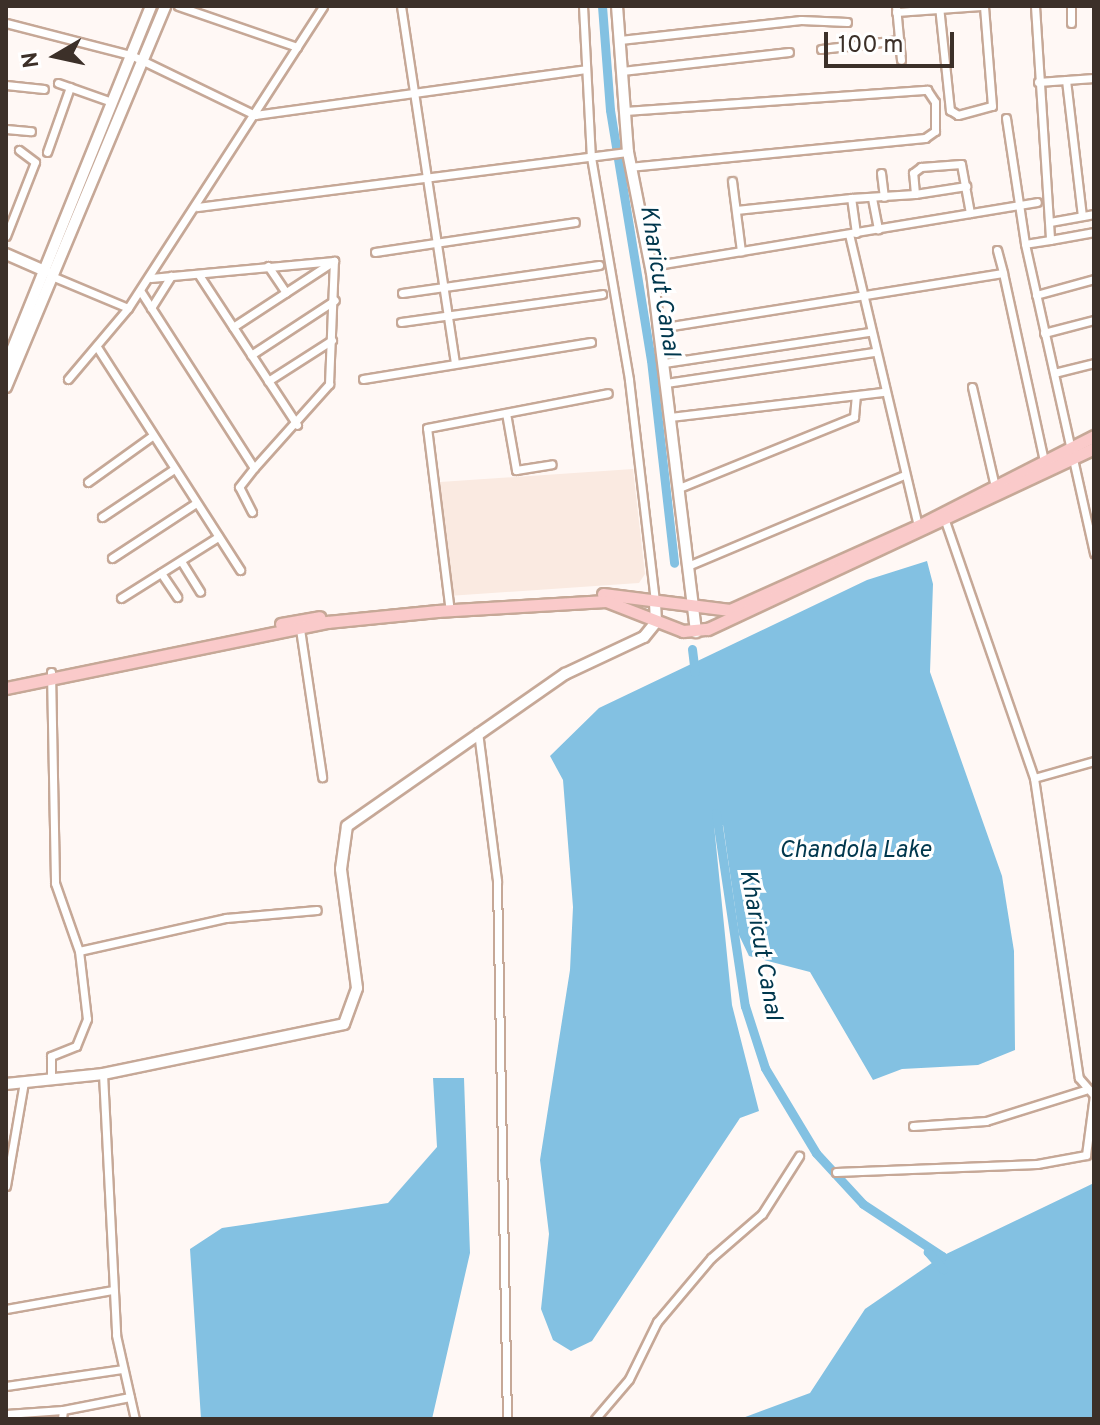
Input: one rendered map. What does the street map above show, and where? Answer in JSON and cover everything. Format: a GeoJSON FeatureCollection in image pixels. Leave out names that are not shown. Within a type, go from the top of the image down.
{"type":"FeatureCollection","features":[{"type":"Feature","properties":{"kind":"main road"},"geometry":{"type":"LineString","coordinates":[[6,681],[300,629],[592,601],[696,632],[722,626],[944,518],[1074,452],[1094,436]]}},
{"type":"Feature","properties":{"kind":"main road"},"geometry":{"type":"LineString","coordinates":[[6,688],[52,675],[326,616],[606,594],[655,603],[730,610],[761,600],[918,526],[944,518],[1044,461],[1094,448]]}},
{"type":"Feature","properties":{"kind":"street"},"geometry":{"type":"LineString","coordinates":[[6,365],[41,268],[151,6]]}},
{"type":"Feature","properties":{"kind":"street"},"geometry":{"type":"LineString","coordinates":[[6,387],[165,6]]}},
{"type":"Feature","properties":{"kind":"street"},"geometry":{"type":"LineString","coordinates":[[178,6],[297,47]]}},
{"type":"Feature","properties":{"kind":"street"},"geometry":{"type":"LineString","coordinates":[[68,379],[151,278],[323,6]]}},
{"type":"Feature","properties":{"kind":"street"},"geometry":{"type":"LineString","coordinates":[[401,6],[455,362]]}},
{"type":"Feature","properties":{"kind":"street"},"geometry":{"type":"LineString","coordinates":[[6,1084],[103,1074],[344,1024],[357,988],[341,869],[347,826],[565,674],[644,637],[656,622],[629,380],[591,157],[583,6]]}},
{"type":"Feature","properties":{"kind":"street"},"geometry":{"type":"LineString","coordinates":[[617,6],[628,152],[651,266],[697,606],[696,632]]}},
{"type":"Feature","properties":{"kind":"street"},"geometry":{"type":"LineString","coordinates":[[901,60],[896,9],[939,7],[982,6],[992,103],[958,115],[950,110],[939,7]]}},
{"type":"Feature","properties":{"kind":"street"},"geometry":{"type":"LineString","coordinates":[[1035,6],[1050,240]]}},
{"type":"Feature","properties":{"kind":"street"},"geometry":{"type":"LineString","coordinates":[[1071,6],[1071,23]]}},
{"type":"Feature","properties":{"kind":"street"},"geometry":{"type":"LineString","coordinates":[[620,40],[801,20],[847,22]]}},
{"type":"Feature","properties":{"kind":"street"},"geometry":{"type":"LineString","coordinates":[[6,23],[131,55],[255,115],[586,69]]}},
{"type":"Feature","properties":{"kind":"street"},"geometry":{"type":"LineString","coordinates":[[821,49],[899,40]]}},
{"type":"Feature","properties":{"kind":"street"},"geometry":{"type":"LineString","coordinates":[[622,71],[789,52]]}},
{"type":"Feature","properties":{"kind":"street"},"geometry":{"type":"LineString","coordinates":[[1038,82],[1094,78]]}},
{"type":"Feature","properties":{"kind":"street"},"geometry":{"type":"LineString","coordinates":[[1066,80],[1082,216]]}},
{"type":"Feature","properties":{"kind":"street"},"geometry":{"type":"LineString","coordinates":[[58,83],[112,102]]}},
{"type":"Feature","properties":{"kind":"street"},"geometry":{"type":"LineString","coordinates":[[6,85],[44,89]]}},
{"type":"Feature","properties":{"kind":"street"},"geometry":{"type":"LineString","coordinates":[[47,152],[70,87]]}},
{"type":"Feature","properties":{"kind":"street"},"geometry":{"type":"LineString","coordinates":[[625,111],[927,90],[935,102],[935,131],[925,138],[631,167]]}},
{"type":"Feature","properties":{"kind":"street"},"geometry":{"type":"LineString","coordinates":[[1006,118],[1017,205],[1094,553]]}},
{"type":"Feature","properties":{"kind":"street"},"geometry":{"type":"LineString","coordinates":[[6,129],[31,131]]}},
{"type":"Feature","properties":{"kind":"street"},"geometry":{"type":"LineString","coordinates":[[6,236],[35,162],[19,150]]}},
{"type":"Feature","properties":{"kind":"street"},"geometry":{"type":"LineString","coordinates":[[197,207],[628,152]]}},
{"type":"Feature","properties":{"kind":"street"},"geometry":{"type":"LineString","coordinates":[[915,194],[913,173],[921,167],[957,162],[966,186],[970,213]]}},
{"type":"Feature","properties":{"kind":"street"},"geometry":{"type":"LineString","coordinates":[[881,173],[884,197]]}},
{"type":"Feature","properties":{"kind":"street"},"geometry":{"type":"LineString","coordinates":[[732,181],[741,251]]}},
{"type":"Feature","properties":{"kind":"street"},"geometry":{"type":"LineString","coordinates":[[736,210],[915,194],[966,186]]}},
{"type":"Feature","properties":{"kind":"street"},"geometry":{"type":"LineString","coordinates":[[851,198],[852,233],[861,292],[902,476],[918,526]]}},
{"type":"Feature","properties":{"kind":"street"},"geometry":{"type":"LineString","coordinates":[[872,198],[878,229]]}},
{"type":"Feature","properties":{"kind":"street"},"geometry":{"type":"LineString","coordinates":[[651,266],[1037,202]]}},
{"type":"Feature","properties":{"kind":"street"},"geometry":{"type":"LineString","coordinates":[[1050,222],[1094,214]]}},
{"type":"Feature","properties":{"kind":"street"},"geometry":{"type":"LineString","coordinates":[[375,252],[575,222]]}},
{"type":"Feature","properties":{"kind":"street"},"geometry":{"type":"LineString","coordinates":[[1025,244],[1094,232]]}},
{"type":"Feature","properties":{"kind":"street"},"geometry":{"type":"LineString","coordinates":[[997,250],[1044,461]]}},
{"type":"Feature","properties":{"kind":"street"},"geometry":{"type":"LineString","coordinates":[[6,254],[128,308]]}},
{"type":"Feature","properties":{"kind":"street"},"geometry":{"type":"LineString","coordinates":[[151,278],[334,261]]}},
{"type":"Feature","properties":{"kind":"street"},"geometry":{"type":"LineString","coordinates":[[233,327],[334,261]]}},
{"type":"Feature","properties":{"kind":"street"},"geometry":{"type":"LineString","coordinates":[[252,512],[239,487],[325,395],[335,300],[334,261]]}},
{"type":"Feature","properties":{"kind":"street"},"geometry":{"type":"LineString","coordinates":[[402,293],[599,265]]}},
{"type":"Feature","properties":{"kind":"street"},"geometry":{"type":"LineString","coordinates":[[268,266],[286,293]]}},
{"type":"Feature","properties":{"kind":"street"},"geometry":{"type":"LineString","coordinates":[[659,328],[861,292],[1003,273]]}},
{"type":"Feature","properties":{"kind":"street"},"geometry":{"type":"LineString","coordinates":[[199,275],[297,425]]}},
{"type":"Feature","properties":{"kind":"street"},"geometry":{"type":"LineString","coordinates":[[151,308],[171,276]]}},
{"type":"Feature","properties":{"kind":"street"},"geometry":{"type":"LineString","coordinates":[[1036,295],[1094,279]]}},
{"type":"Feature","properties":{"kind":"street"},"geometry":{"type":"LineString","coordinates":[[141,292],[254,468]]}},
{"type":"Feature","properties":{"kind":"street"},"geometry":{"type":"LineString","coordinates":[[401,322],[602,294]]}},
{"type":"Feature","properties":{"kind":"street"},"geometry":{"type":"LineString","coordinates":[[251,355],[335,300]]}},
{"type":"Feature","properties":{"kind":"street"},"geometry":{"type":"LineString","coordinates":[[1044,333],[1094,320]]}},
{"type":"Feature","properties":{"kind":"street"},"geometry":{"type":"LineString","coordinates":[[664,363],[870,332]]}},
{"type":"Feature","properties":{"kind":"street"},"geometry":{"type":"LineString","coordinates":[[268,381],[332,340]]}},
{"type":"Feature","properties":{"kind":"street"},"geometry":{"type":"LineString","coordinates":[[363,379],[591,342]]}},
{"type":"Feature","properties":{"kind":"street"},"geometry":{"type":"LineString","coordinates":[[97,347],[240,570]]}},
{"type":"Feature","properties":{"kind":"street"},"geometry":{"type":"LineString","coordinates":[[666,383],[874,352]]}},
{"type":"Feature","properties":{"kind":"street"},"geometry":{"type":"LineString","coordinates":[[1054,373],[1094,363]]}},
{"type":"Feature","properties":{"kind":"street"},"geometry":{"type":"LineString","coordinates":[[972,387],[995,487]]}},
{"type":"Feature","properties":{"kind":"street"},"geometry":{"type":"LineString","coordinates":[[670,417],[883,392]]}},
{"type":"Feature","properties":{"kind":"street"},"geometry":{"type":"LineString","coordinates":[[449,604],[427,428],[608,393]]}},
{"type":"Feature","properties":{"kind":"street"},"geometry":{"type":"LineString","coordinates":[[679,488],[854,417],[856,396]]}},
{"type":"Feature","properties":{"kind":"street"},"geometry":{"type":"LineString","coordinates":[[506,413],[516,470],[552,464]]}},
{"type":"Feature","properties":{"kind":"street"},"geometry":{"type":"LineString","coordinates":[[88,482],[152,436]]}},
{"type":"Feature","properties":{"kind":"street"},"geometry":{"type":"LineString","coordinates":[[102,517],[174,469]]}},
{"type":"Feature","properties":{"kind":"street"},"geometry":{"type":"LineString","coordinates":[[690,565],[902,476]]}},
{"type":"Feature","properties":{"kind":"street"},"geometry":{"type":"LineString","coordinates":[[112,558],[196,503]]}},
{"type":"Feature","properties":{"kind":"street"},"geometry":{"type":"LineString","coordinates":[[944,518],[1034,778],[1085,1090]]}},
{"type":"Feature","properties":{"kind":"street"},"geometry":{"type":"LineString","coordinates":[[121,598],[218,537]]}},
{"type":"Feature","properties":{"kind":"street"},"geometry":{"type":"LineString","coordinates":[[181,561],[200,591]]}},
{"type":"Feature","properties":{"kind":"street"},"geometry":{"type":"LineString","coordinates":[[161,573],[177,597]]}},
{"type":"Feature","properties":{"kind":"street"},"geometry":{"type":"LineString","coordinates":[[300,629],[322,777]]}},
{"type":"Feature","properties":{"kind":"street"},"geometry":{"type":"LineString","coordinates":[[51,1079],[51,1056],[76,1046],[87,1019],[79,951],[55,883],[52,675]]}},
{"type":"Feature","properties":{"kind":"street"},"geometry":{"type":"LineString","coordinates":[[478,732],[497,881],[507,1419]]}},
{"type":"Feature","properties":{"kind":"street"},"geometry":{"type":"LineString","coordinates":[[1034,778],[1094,761]]}},
{"type":"Feature","properties":{"kind":"street"},"geometry":{"type":"LineString","coordinates":[[79,951],[226,918],[317,910]]}},
{"type":"Feature","properties":{"kind":"street"},"geometry":{"type":"LineString","coordinates":[[103,1074],[113,1290],[122,1369],[135,1419]]}},
{"type":"Feature","properties":{"kind":"street"},"geometry":{"type":"LineString","coordinates":[[6,1186],[24,1082]]}},
{"type":"Feature","properties":{"kind":"street"},"geometry":{"type":"LineString","coordinates":[[836,1172],[1037,1164],[1086,1155],[1094,1095],[1085,1090],[986,1121],[913,1126]]}},
{"type":"Feature","properties":{"kind":"street"},"geometry":{"type":"LineString","coordinates":[[595,1419],[629,1379],[657,1322],[711,1258],[762,1214],[799,1156]]}},
{"type":"Feature","properties":{"kind":"street"},"geometry":{"type":"LineString","coordinates":[[6,1309],[113,1290]]}},
{"type":"Feature","properties":{"kind":"street"},"geometry":{"type":"LineString","coordinates":[[6,1386],[122,1369]]}},
{"type":"Feature","properties":{"kind":"street"},"geometry":{"type":"LineString","coordinates":[[6,1414],[62,1414],[130,1397]]}},
{"type":"Feature","properties":{"kind":"shaded area"},"geometry":{"type":"Polygon","coordinates":[[[633,469],[645,574],[639,583],[448,596],[440,482],[633,469]]]}},
{"type":"Feature","properties":{"kind":"water","name":"Chandola Lake"},"geometry":{"type":"Polygon","coordinates":[[[927,561],[933,584],[930,672],[1002,876],[1014,951],[1015,1050],[978,1065],[902,1069],[873,1080],[810,972],[749,956],[739,935],[723,825],[714,825],[732,1005],[759,1111],[740,1118],[592,1341],[571,1351],[553,1340],[541,1309],[549,1234],[540,1160],[570,970],[573,907],[563,780],[550,756],[599,708],[867,580],[927,561]]]}},
{"type":"Feature","properties":{"kind":"water"},"geometry":{"type":"Polygon","coordinates":[[[433,1078],[464,1078],[470,1253],[432,1419],[201,1419],[190,1249],[222,1228],[388,1203],[437,1147],[433,1078]]]}},
{"type":"Feature","properties":{"kind":"water"},"geometry":{"type":"Polygon","coordinates":[[[1094,1183],[1094,1419],[740,1419],[810,1393],[865,1309],[942,1256],[1094,1183]]]}},
{"type":"Feature","properties":{"kind":"waterway","name":"Kharicut Canal"},"geometry":{"type":"LineString","coordinates":[[602,6],[610,110],[651,360],[674,563]]}},
{"type":"Feature","properties":{"kind":"waterway","name":"Kharicut Canal"},"geometry":{"type":"LineString","coordinates":[[692,649],[695,672]]}},
{"type":"Feature","properties":{"kind":"waterway","name":"Kharicut Canal"},"geometry":{"type":"LineString","coordinates":[[716,813],[745,1006],[765,1068],[816,1153],[863,1204],[942,1256],[928,1252],[943,1269]]}}]}
